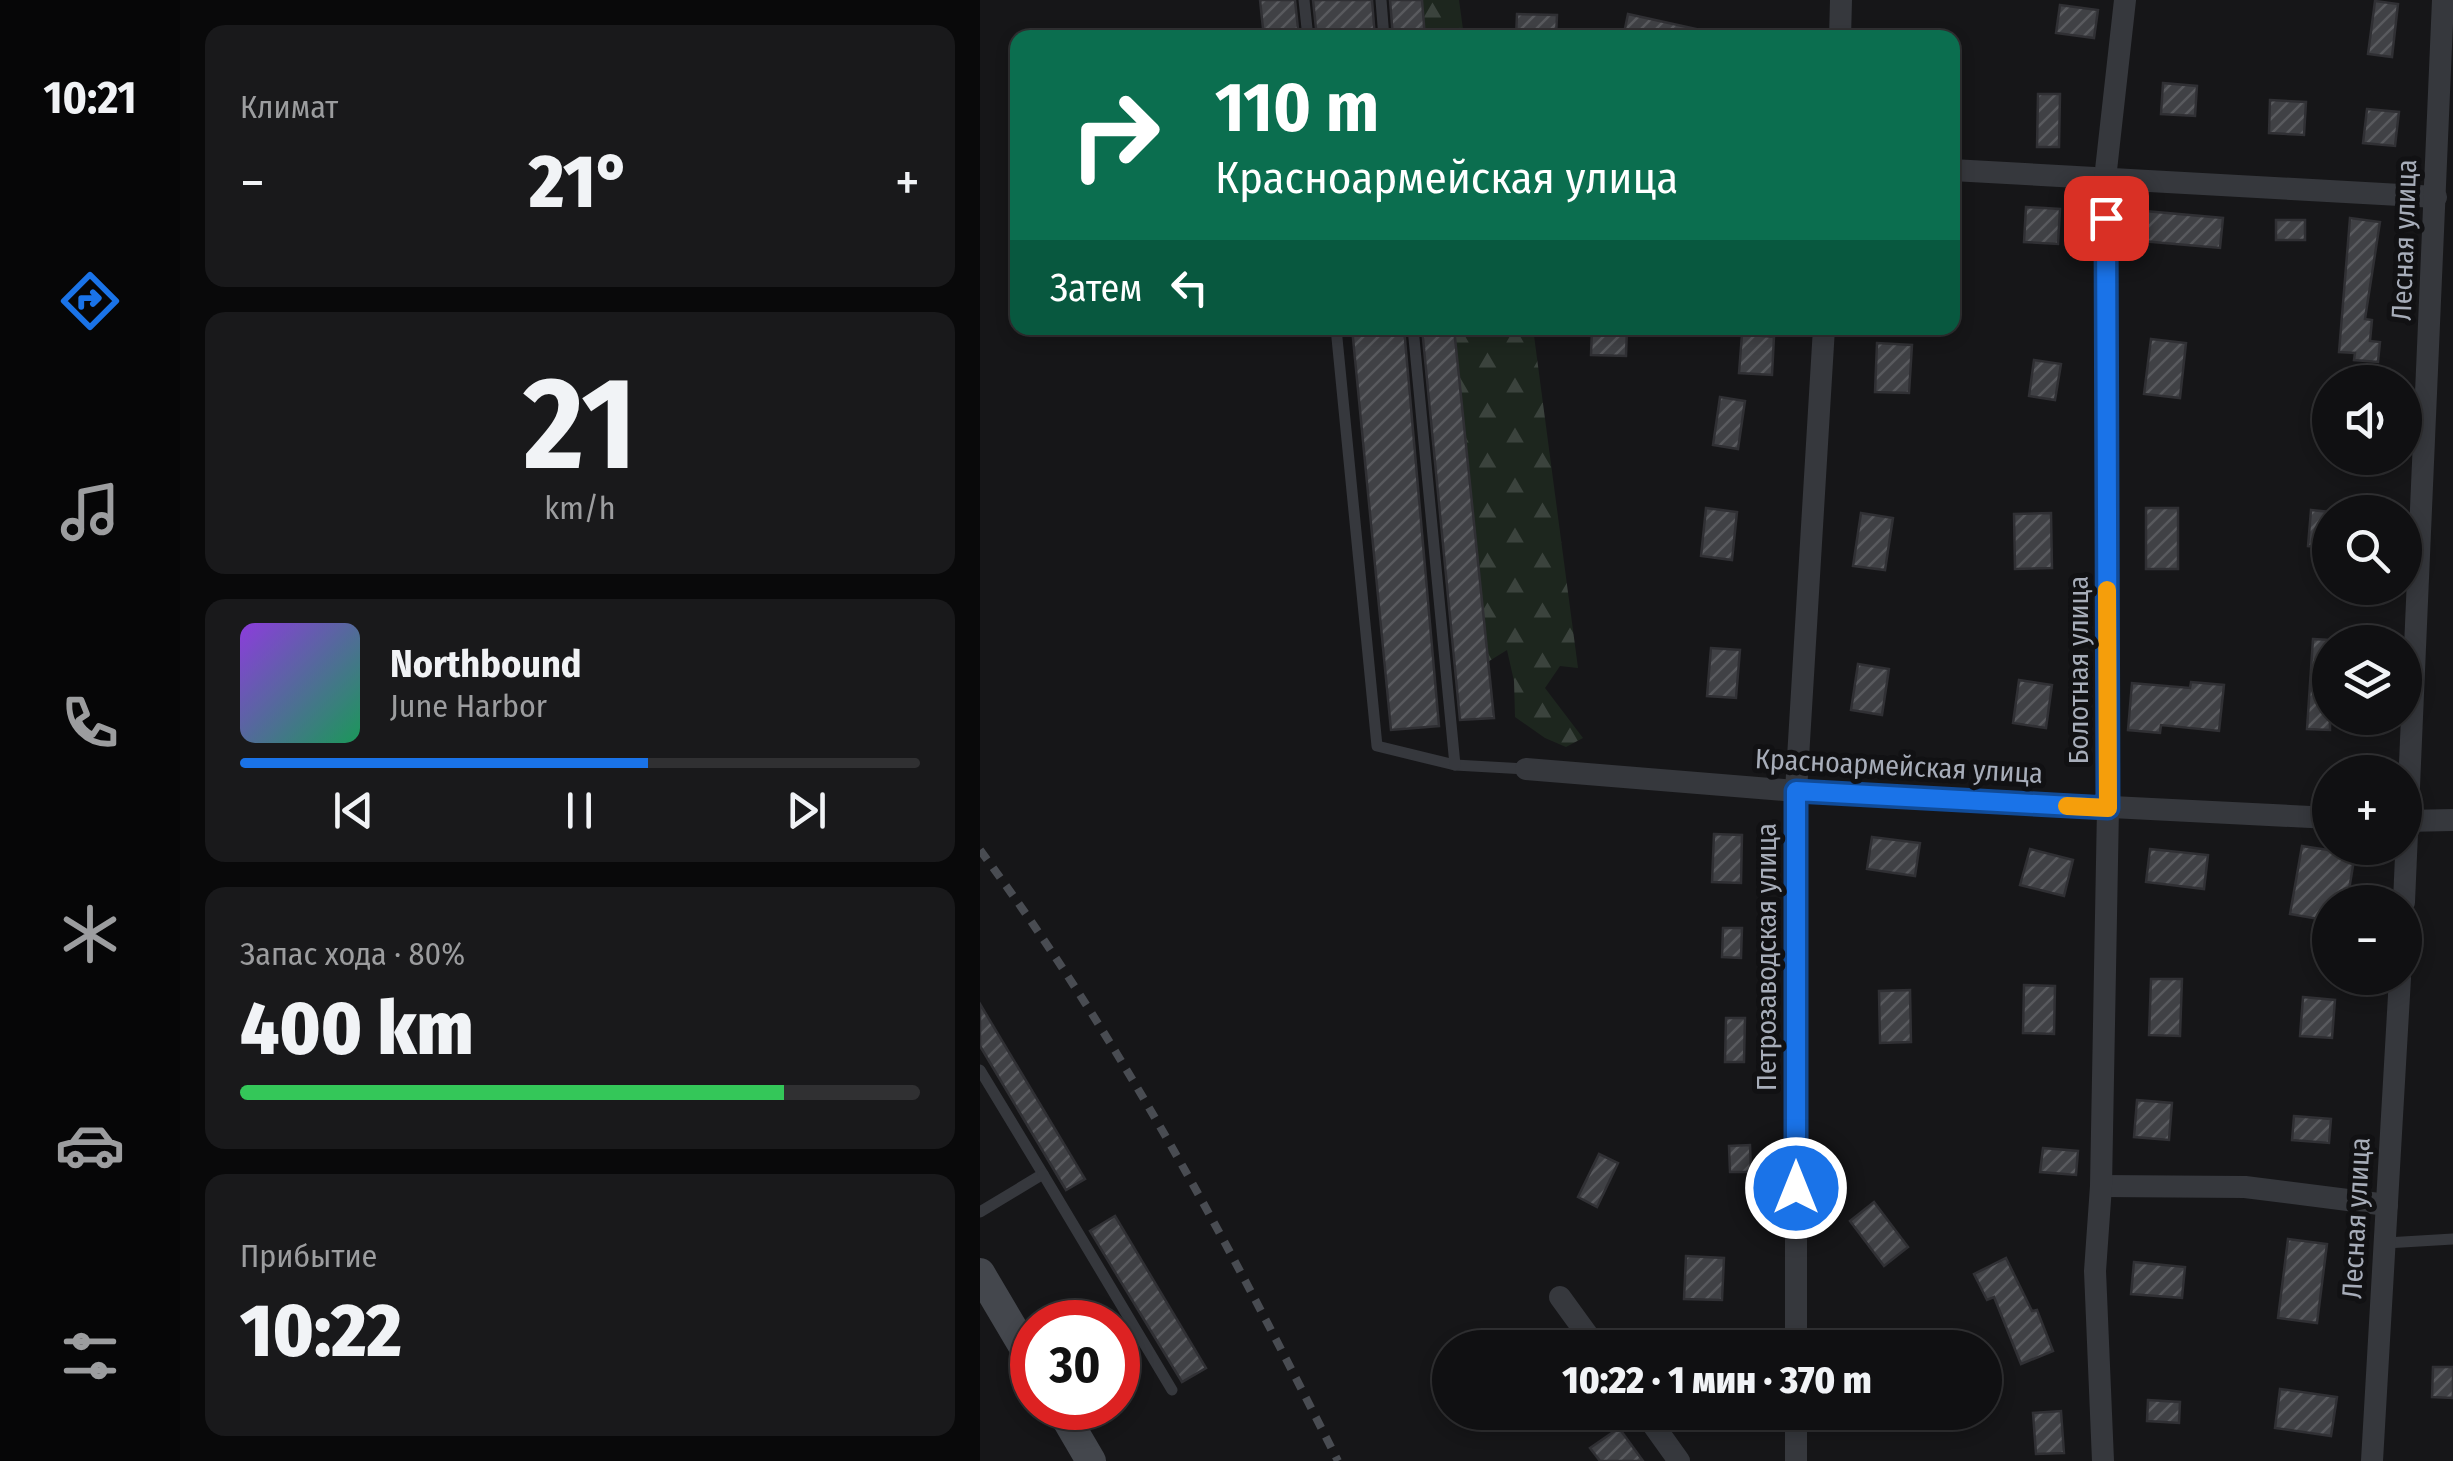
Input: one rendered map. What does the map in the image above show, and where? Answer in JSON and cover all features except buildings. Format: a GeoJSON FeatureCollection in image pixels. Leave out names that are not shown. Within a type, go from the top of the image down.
{"type":"FeatureCollection","features":[{"type":"Feature","properties":{"kind":"main road"},"geometry":{"type":"LineString","coordinates":[[980,1273],[1010,1324]]}},
{"type":"Feature","properties":{"kind":"main road"},"geometry":{"type":"LineString","coordinates":[[1072,1430],[1090,1461]]}},
{"type":"Feature","properties":{"kind":"street"},"geometry":{"type":"LineString","coordinates":[[1840,30],[1841,0]]}},
{"type":"Feature","properties":{"kind":"street","name":"Болотная улица"},"geometry":{"type":"LineString","coordinates":[[2102,1461],[2095,1271],[2101,1186],[2108,808],[2105,179],[2125,0]]}},
{"type":"Feature","properties":{"kind":"street","name":"Лесная улица"},"geometry":{"type":"LineString","coordinates":[[2410,755],[2443,0]]}},
{"type":"Feature","properties":{"kind":"street"},"geometry":{"type":"LineString","coordinates":[[1960,170],[2436,197]]}},
{"type":"Feature","properties":{"kind":"street","name":"Петрозаводская улица"},"geometry":{"type":"LineString","coordinates":[[1796,1330],[1796,791],[1824,335]]}},
{"type":"Feature","properties":{"kind":"street","name":"Красноармейская улица"},"geometry":{"type":"LineString","coordinates":[[1526,769],[1796,791],[2312,817]]}},
{"type":"Feature","properties":{"kind":"street"},"geometry":{"type":"LineString","coordinates":[[2422,821],[2453,820]]}},
{"type":"Feature","properties":{"kind":"street","name":"Лесная улица"},"geometry":{"type":"LineString","coordinates":[[2372,1461],[2399,995]]}},
{"type":"Feature","properties":{"kind":"street"},"geometry":{"type":"LineString","coordinates":[[2101,1186],[2245,1187],[2387,1205]]}},
{"type":"Feature","properties":{"kind":"street"},"geometry":{"type":"LineString","coordinates":[[1560,1297],[1584,1330]]}},
{"type":"Feature","properties":{"kind":"street"},"geometry":{"type":"LineString","coordinates":[[1657,1430],[1679,1461]]}},
{"type":"Feature","properties":{"kind":"street"},"geometry":{"type":"LineString","coordinates":[[1796,1430],[1796,1461]]}},
{"type":"Feature","properties":{"kind":"lane"},"geometry":{"type":"LineString","coordinates":[[1304,0],[1307,30]]}},
{"type":"Feature","properties":{"kind":"lane"},"geometry":{"type":"LineString","coordinates":[[1381,0],[1383,30]]}},
{"type":"Feature","properties":{"kind":"lane"},"geometry":{"type":"LineString","coordinates":[[1337,335],[1377,746],[1455,766],[1526,769]]}},
{"type":"Feature","properties":{"kind":"lane"},"geometry":{"type":"LineString","coordinates":[[1413,335],[1455,766]]}},
{"type":"Feature","properties":{"kind":"lane"},"geometry":{"type":"LineString","coordinates":[[980,1070],[1172,1390]]}},
{"type":"Feature","properties":{"kind":"lane"},"geometry":{"type":"LineString","coordinates":[[980,1212],[1043,1174]]}},
{"type":"Feature","properties":{"kind":"lane"},"geometry":{"type":"LineString","coordinates":[[2386,1243],[2453,1239]]}},
{"type":"Feature","properties":{"kind":"green space"},"geometry":{"type":"Polygon","coordinates":[[[1422,0],[1459,0],[1463,30],[1424,30],[1422,0]]]}},
{"type":"Feature","properties":{"kind":"green space"},"geometry":{"type":"Polygon","coordinates":[[[1455,335],[1534,335],[1578,668],[1560,666],[1545,688],[1583,738],[1566,747],[1515,717],[1514,681],[1507,650],[1486,663],[1455,335]]]}},
{"type":"Feature","properties":{"kind":"railway"},"geometry":{"type":"LineString","coordinates":[[980,850],[1032,922],[1127,1071],[1215,1225],[1338,1461]]}},
{"type":"Feature","properties":{"kind":"slow traffic"},"geometry":{"type":"LineString","coordinates":[[2067,806],[2108,808],[2107,590]]}},
{"type":"Feature","properties":{"kind":"route"},"geometry":{"type":"LineString","coordinates":[[1796,1188],[1796,791],[2108,808],[2106,218]]}}]}
